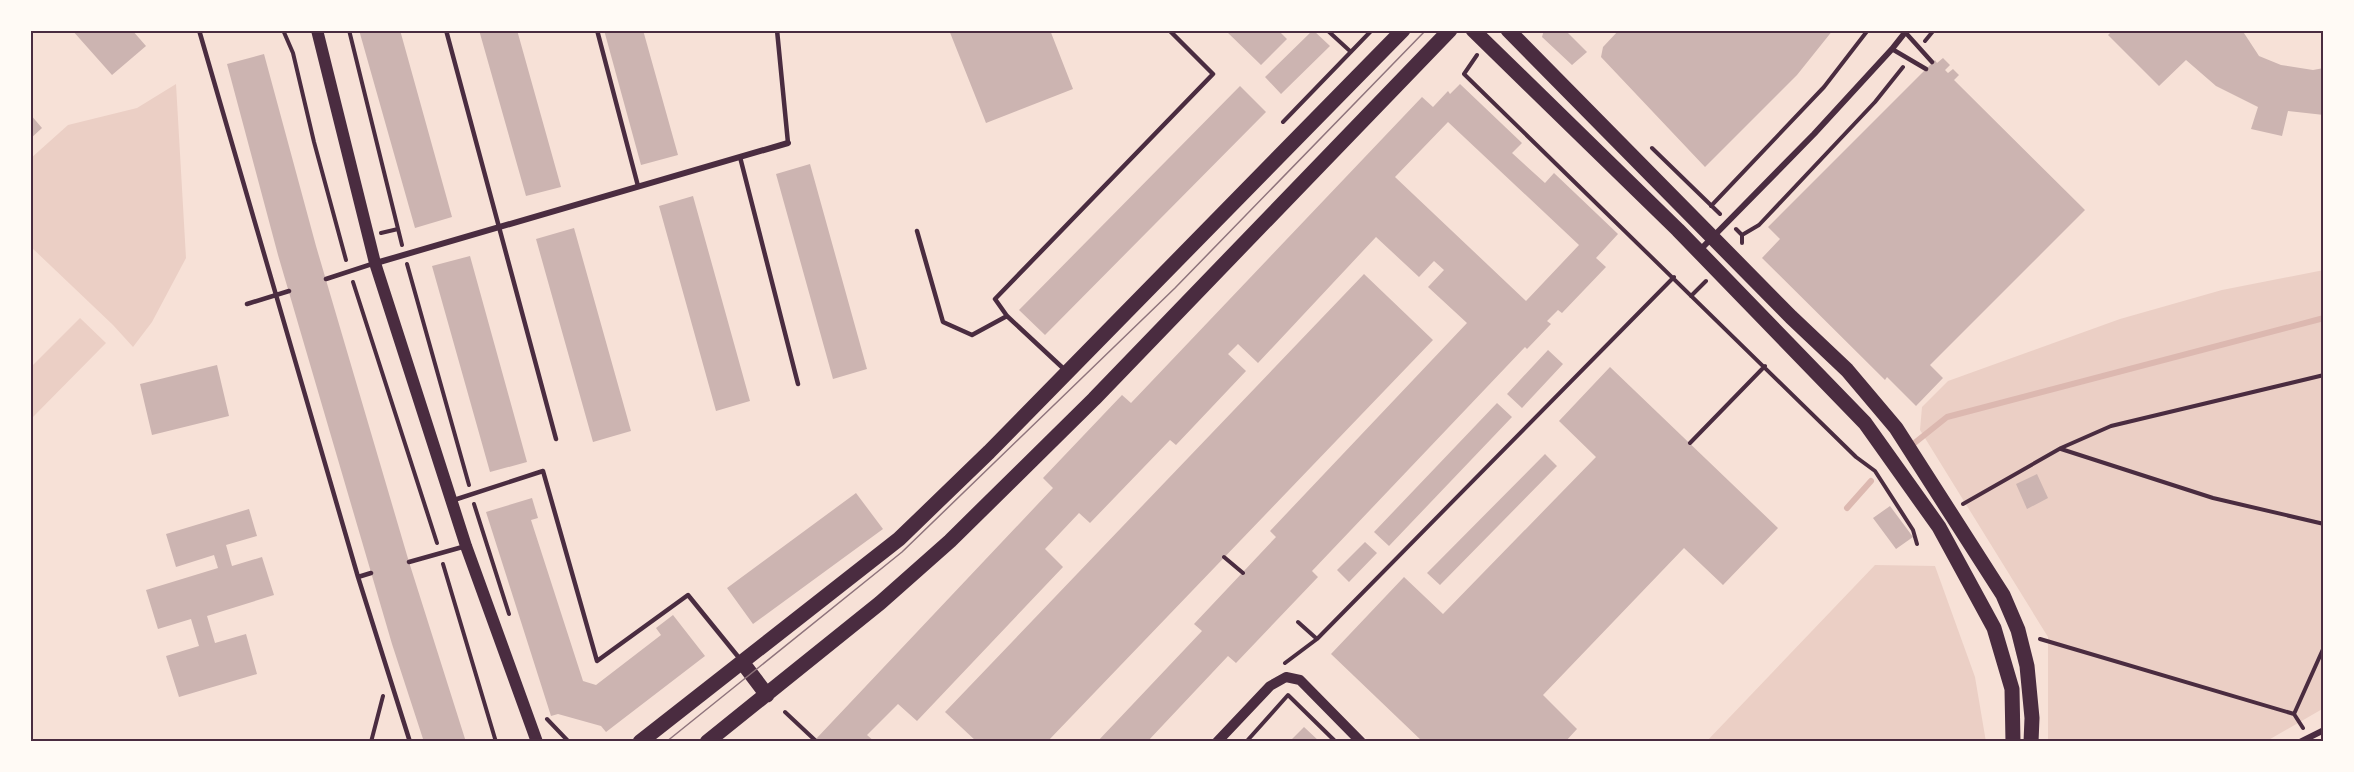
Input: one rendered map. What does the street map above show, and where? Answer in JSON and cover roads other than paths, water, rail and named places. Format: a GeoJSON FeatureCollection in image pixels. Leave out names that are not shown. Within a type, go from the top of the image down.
{"type":"FeatureCollection","features":[{"type":"Feature","properties":{"kind":"main road"},"geometry":{"type":"LineString","coordinates":[[317,30],[375,263],[465,546],[537,742]]}},
{"type":"Feature","properties":{"kind":"main road"},"geometry":{"type":"LineString","coordinates":[[640,742],[899,540],[1403,30]]}},
{"type":"Feature","properties":{"kind":"main road"},"geometry":{"type":"LineString","coordinates":[[707,742],[889,595],[950,542],[1016,478],[1450,30]]}},
{"type":"Feature","properties":{"kind":"main road"},"geometry":{"type":"LineString","coordinates":[[1473,30],[1699,251],[1858,414],[1939,527],[1994,628],[2013,689],[2013,742]]}},
{"type":"Feature","properties":{"kind":"main road"},"geometry":{"type":"LineString","coordinates":[[1508,30],[1847,370],[1885,413],[1952,513],[2003,595],[2018,630],[2027,666],[2032,718],[2031,742]]}},
{"type":"Feature","properties":{"kind":"main road"},"geometry":{"type":"LineString","coordinates":[[742,662],[767,695]]}},
{"type":"Feature","properties":{"kind":"street"},"geometry":{"type":"LineString","coordinates":[[1699,251],[1892,49],[1906,31]]}},
{"type":"Feature","properties":{"kind":"street"},"geometry":{"type":"LineString","coordinates":[[375,263],[788,143]]}},
{"type":"Feature","properties":{"kind":"street"},"geometry":{"type":"LineString","coordinates":[[1217,742],[1270,686],[1286,677],[1300,680],[1361,742]]}},
{"type":"Feature","properties":{"kind":"street"},"geometry":{"type":"LineString","coordinates":[[2300,742],[2324,730]]}},
{"type":"Feature","properties":{"kind":"lane"},"geometry":{"type":"LineString","coordinates":[[199,30],[274,295],[410,742]]}},
{"type":"Feature","properties":{"kind":"lane"},"geometry":{"type":"LineString","coordinates":[[446,30],[556,439]]}},
{"type":"Feature","properties":{"kind":"lane"},"geometry":{"type":"LineString","coordinates":[[597,30],[638,186]]}},
{"type":"Feature","properties":{"kind":"lane"},"geometry":{"type":"LineString","coordinates":[[777,30],[788,143]]}},
{"type":"Feature","properties":{"kind":"lane"},"geometry":{"type":"LineString","coordinates":[[1067,372],[1007,316],[995,299],[1213,75],[1169,30]]}},
{"type":"Feature","properties":{"kind":"lane"},"geometry":{"type":"LineString","coordinates":[[1906,31],[1932,62]]}},
{"type":"Feature","properties":{"kind":"lane"},"geometry":{"type":"LineString","coordinates":[[1892,49],[1926,69]]}},
{"type":"Feature","properties":{"kind":"lane"},"geometry":{"type":"LineString","coordinates":[[740,157],[798,384]]}},
{"type":"Feature","properties":{"kind":"lane"},"geometry":{"type":"LineString","coordinates":[[917,231],[943,322],[972,335],[1007,316]]}},
{"type":"Feature","properties":{"kind":"lane"},"geometry":{"type":"LineString","coordinates":[[326,279],[375,263]]}},
{"type":"Feature","properties":{"kind":"lane"},"geometry":{"type":"LineString","coordinates":[[247,304],[289,291]]}},
{"type":"Feature","properties":{"kind":"lane"},"geometry":{"type":"LineString","coordinates":[[451,501],[543,471],[597,661],[688,595],[742,662]]}},
{"type":"Feature","properties":{"kind":"lane"},"geometry":{"type":"LineString","coordinates":[[409,562],[465,546]]}},
{"type":"Feature","properties":{"kind":"lane"},"geometry":{"type":"LineString","coordinates":[[358,577],[371,573]]}},
{"type":"Feature","properties":{"kind":"waterway"},"geometry":{"type":"LineString","coordinates":[[1912,445],[1947,417],[2324,318]]}},
{"type":"Feature","properties":{"kind":"waterway"},"geometry":{"type":"LineString","coordinates":[[1847,508],[1871,481]]}},
{"type":"Feature","properties":{"kind":"tram line"},"geometry":{"type":"LineString","coordinates":[[666,742],[902,552],[1175,288],[1426,30]]}}]}
